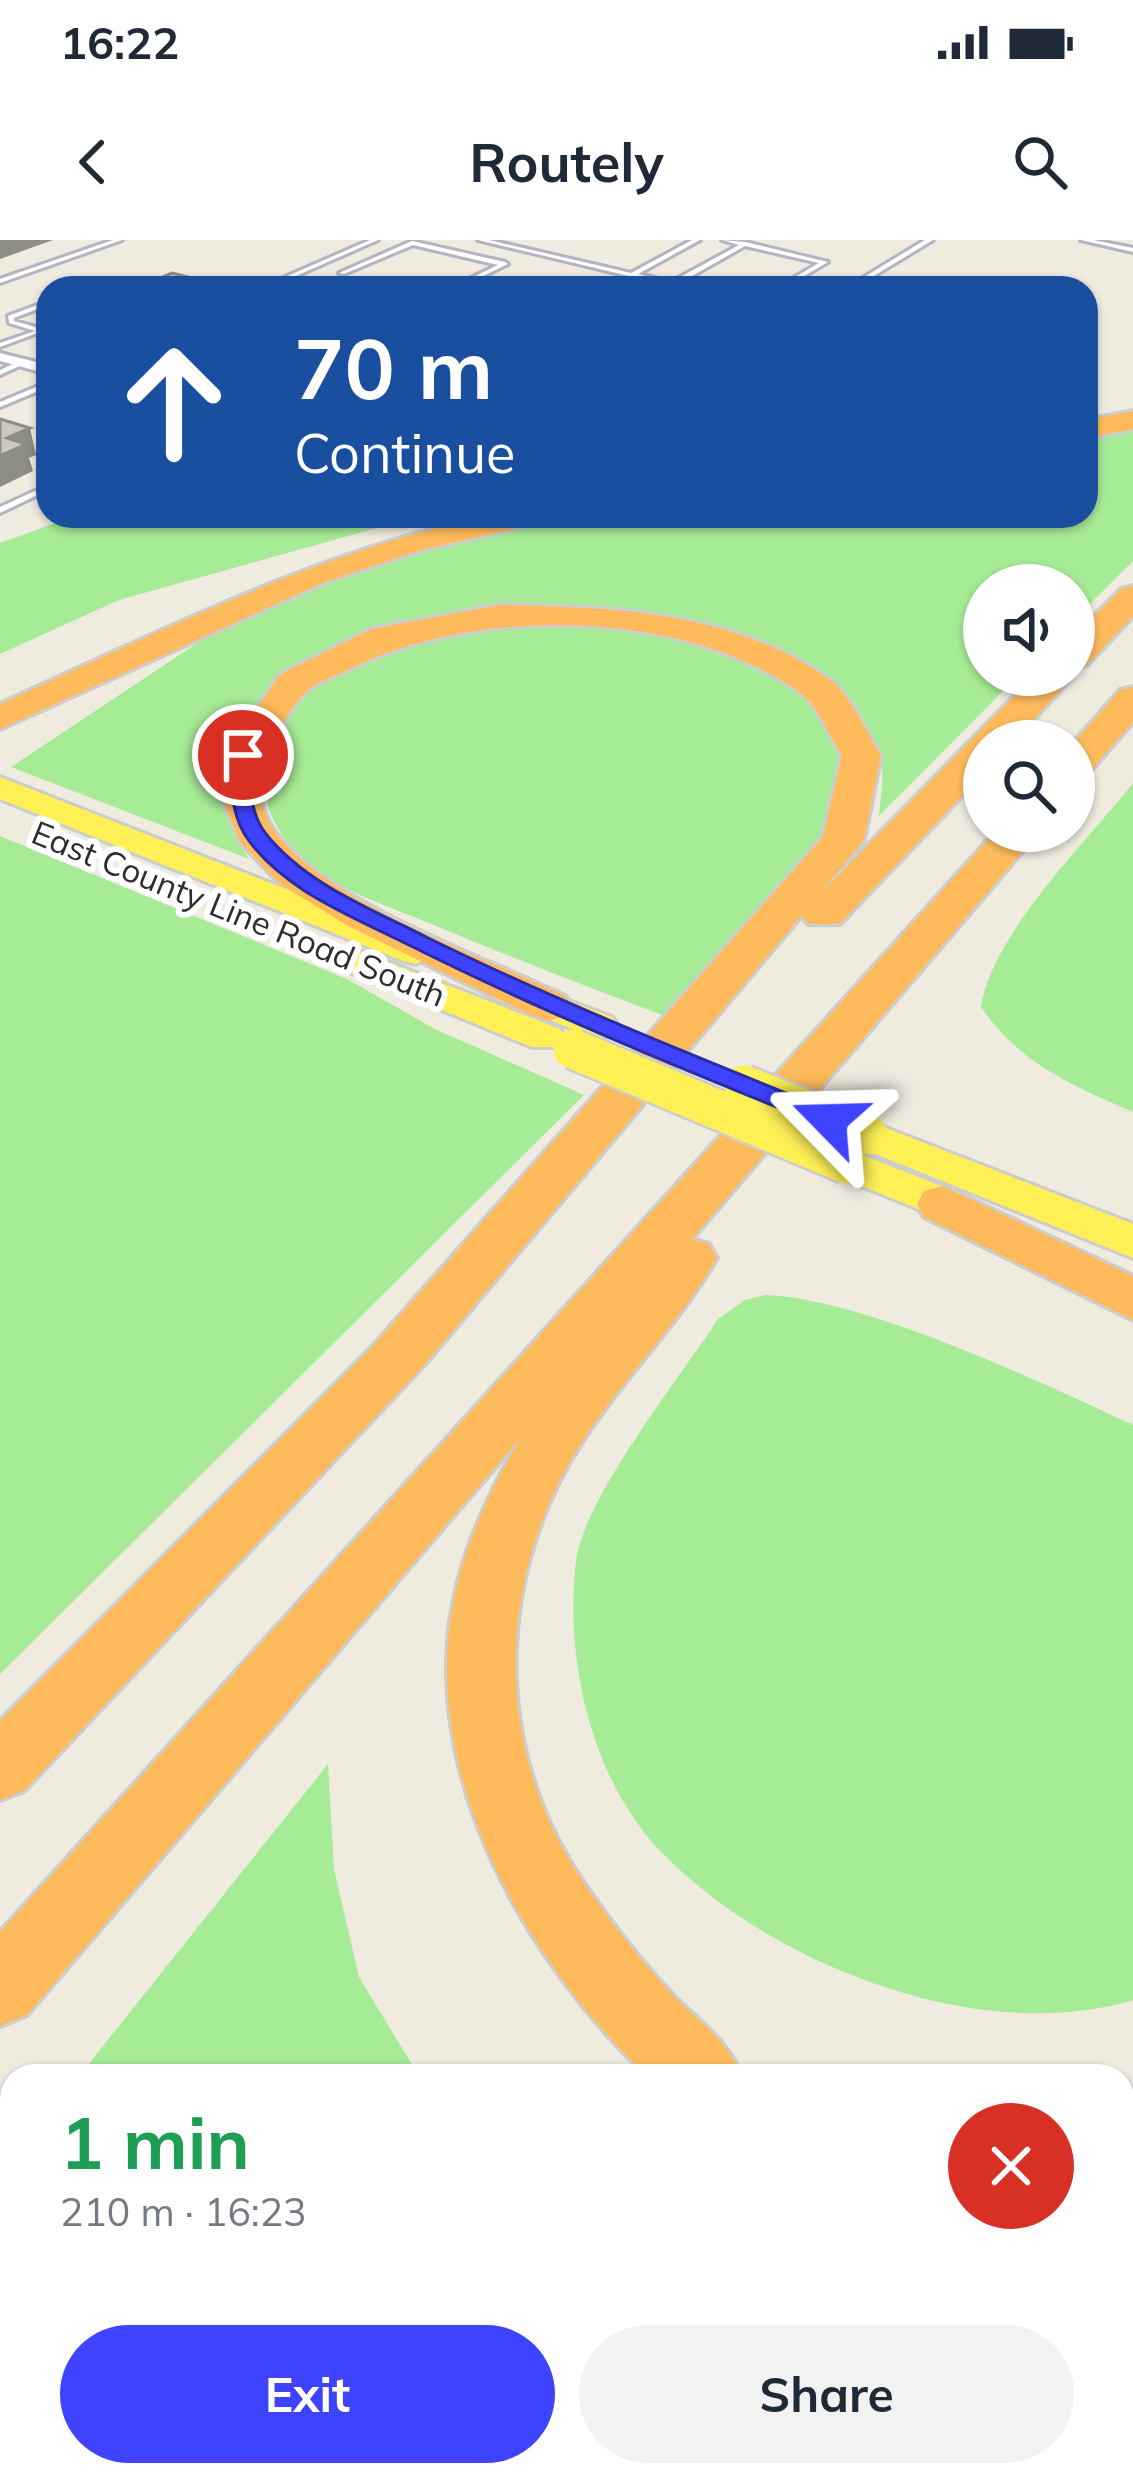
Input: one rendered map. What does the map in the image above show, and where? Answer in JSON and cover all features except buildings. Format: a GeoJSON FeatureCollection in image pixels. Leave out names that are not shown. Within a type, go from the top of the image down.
{"type":"FeatureCollection","features":[{"type":"Feature","properties":{"kind":"highway"},"geometry":{"type":"LineString","coordinates":[[1098,427],[1133,420]]}},
{"type":"Feature","properties":{"kind":"highway"},"geometry":{"type":"LineString","coordinates":[[0,718],[190,628],[356,560],[481,528]]}},
{"type":"Feature","properties":{"kind":"highway"},"geometry":{"type":"LineString","coordinates":[[1095,635],[1133,596]]}},
{"type":"Feature","properties":{"kind":"highway"},"geometry":{"type":"LineString","coordinates":[[382,1374],[844,840],[863,799],[866,765],[851,727],[818,689],[774,661],[708,634],[613,616],[520,614],[444,623],[363,647],[306,677],[260,720],[243,755],[240,794],[254,832],[269,852],[336,900],[549,1006]]}},
{"type":"Feature","properties":{"kind":"highway"},"geometry":{"type":"LineString","coordinates":[[0,749],[190,628]]}},
{"type":"Feature","properties":{"kind":"highway"},"geometry":{"type":"LineString","coordinates":[[1012,720],[1036,696]]}},
{"type":"Feature","properties":{"kind":"highway"},"geometry":{"type":"LineString","coordinates":[[1095,742],[1133,698]]}},
{"type":"Feature","properties":{"kind":"highway"},"geometry":{"type":"LineString","coordinates":[[0,1768],[963,772]]}},
{"type":"Feature","properties":{"kind":"highway"},"geometry":{"type":"LineString","coordinates":[[0,1988],[872,1004],[1001,852]]}},
{"type":"Feature","properties":{"kind":"highway"},"geometry":{"type":"LineString","coordinates":[[689,2064],[644,2024],[584,1954],[517,1832],[499,1786],[482,1681],[491,1580],[504,1530],[553,1442],[872,1004]]}},
{"type":"Feature","properties":{"kind":"highway"},"geometry":{"type":"LineString","coordinates":[[943,1204],[1133,1300]]}},
{"type":"Feature","properties":{"kind":"main road","name":"East County Line Road South"},"geometry":{"type":"LineString","coordinates":[[0,788],[549,1006],[586,1038]]}},
{"type":"Feature","properties":{"kind":"main road","name":"East County Line Road South"},"geometry":{"type":"LineString","coordinates":[[0,816],[586,1038],[858,1150],[1133,1242]]}},
{"type":"Feature","properties":{"kind":"main road","name":"East County Line Road South"},"geometry":{"type":"LineString","coordinates":[[858,1150],[943,1204]]}},
{"type":"Feature","properties":{"kind":"street"},"geometry":{"type":"LineString","coordinates":[[0,357],[36,367]]}},
{"type":"Feature","properties":{"kind":"lane"},"geometry":{"type":"LineString","coordinates":[[0,281],[119,240]]}},
{"type":"Feature","properties":{"kind":"lane"},"geometry":{"type":"LineString","coordinates":[[292,276],[374,240]]}},
{"type":"Feature","properties":{"kind":"lane"},"geometry":{"type":"LineString","coordinates":[[481,240],[636,276]]}},
{"type":"Feature","properties":{"kind":"lane"},"geometry":{"type":"LineString","coordinates":[[632,275],[697,240]]}},
{"type":"Feature","properties":{"kind":"lane"},"geometry":{"type":"LineString","coordinates":[[725,240],[825,262],[800,276]]}},
{"type":"Feature","properties":{"kind":"lane"},"geometry":{"type":"LineString","coordinates":[[869,276],[930,240]]}},
{"type":"Feature","properties":{"kind":"lane"},"geometry":{"type":"LineString","coordinates":[[1084,240],[1133,250]]}},
{"type":"Feature","properties":{"kind":"lane"},"geometry":{"type":"LineString","coordinates":[[1115,246],[1123,240]]}},
{"type":"Feature","properties":{"kind":"lane"},"geometry":{"type":"LineString","coordinates":[[323,262],[347,271],[412,243],[504,264]]}},
{"type":"Feature","properties":{"kind":"lane"},"geometry":{"type":"LineString","coordinates":[[687,276],[745,244]]}},
{"type":"Feature","properties":{"kind":"lane"},"geometry":{"type":"LineString","coordinates":[[478,276],[531,251]]}},
{"type":"Feature","properties":{"kind":"lane"},"geometry":{"type":"LineString","coordinates":[[36,307],[10,317],[11,322],[36,328]]}},
{"type":"Feature","properties":{"kind":"lane"},"geometry":{"type":"LineString","coordinates":[[0,345],[36,333]]}},
{"type":"Feature","properties":{"kind":"lane"},"geometry":{"type":"LineString","coordinates":[[0,373],[22,363]]}},
{"type":"Feature","properties":{"kind":"lane"},"geometry":{"type":"LineString","coordinates":[[0,405],[36,389]]}},
{"type":"Feature","properties":{"kind":"lane"},"geometry":{"type":"LineString","coordinates":[[0,510],[36,494]]}},
{"type":"Feature","properties":{"kind":"green space"},"geometry":{"type":"Polygon","coordinates":[[[1133,428],[1133,561],[1095,599],[1095,564],[963,564],[963,696],[998,696],[974,720],[963,720],[963,731],[879,816],[883,774],[876,745],[859,716],[823,681],[729,634],[662,616],[592,607],[522,605],[470,610],[351,643],[296,672],[252,708],[226,751],[223,801],[249,859],[11,767],[217,630],[334,576],[430,546],[520,528],[1098,528],[1098,434],[1133,428]]]}},
{"type":"Feature","properties":{"kind":"green space"},"geometry":{"type":"Polygon","coordinates":[[[42,528],[377,528],[119,600],[0,654],[0,543],[42,528]]]}},
{"type":"Feature","properties":{"kind":"green space"},"geometry":{"type":"Polygon","coordinates":[[[576,621],[699,643],[781,677],[813,702],[836,735],[846,775],[836,820],[662,1015],[345,888],[292,848],[266,797],[267,753],[286,715],[316,685],[354,663],[444,636],[576,621]]]}},
{"type":"Feature","properties":{"kind":"green space"},"geometry":{"type":"Polygon","coordinates":[[[1133,783],[1133,1112],[1068,1082],[1030,1058],[981,1007],[989,978],[1022,919],[1075,852],[1095,852],[1095,828],[1133,783]]]}},
{"type":"Feature","properties":{"kind":"green space"},"geometry":{"type":"Polygon","coordinates":[[[0,836],[347,979],[435,1029],[584,1095],[0,1674],[0,836]]]}},
{"type":"Feature","properties":{"kind":"green space"},"geometry":{"type":"Polygon","coordinates":[[[765,1295],[805,1300],[900,1326],[1133,1425],[1133,2000],[1074,2012],[1011,2012],[947,2004],[883,1987],[764,1932],[711,1896],[666,1857],[619,1794],[602,1758],[580,1679],[573,1599],[583,1535],[615,1472],[718,1319],[745,1300],[765,1295]]]}},
{"type":"Feature","properties":{"kind":"green space"},"geometry":{"type":"Polygon","coordinates":[[[328,1764],[334,1869],[359,1977],[412,2064],[89,2064],[328,1764]]]}},
{"type":"Feature","properties":{"kind":"route"},"geometry":{"type":"LineString","coordinates":[[243,755],[240,794],[254,832],[287,867],[336,900],[549,1006],[829,1120]]}}]}
